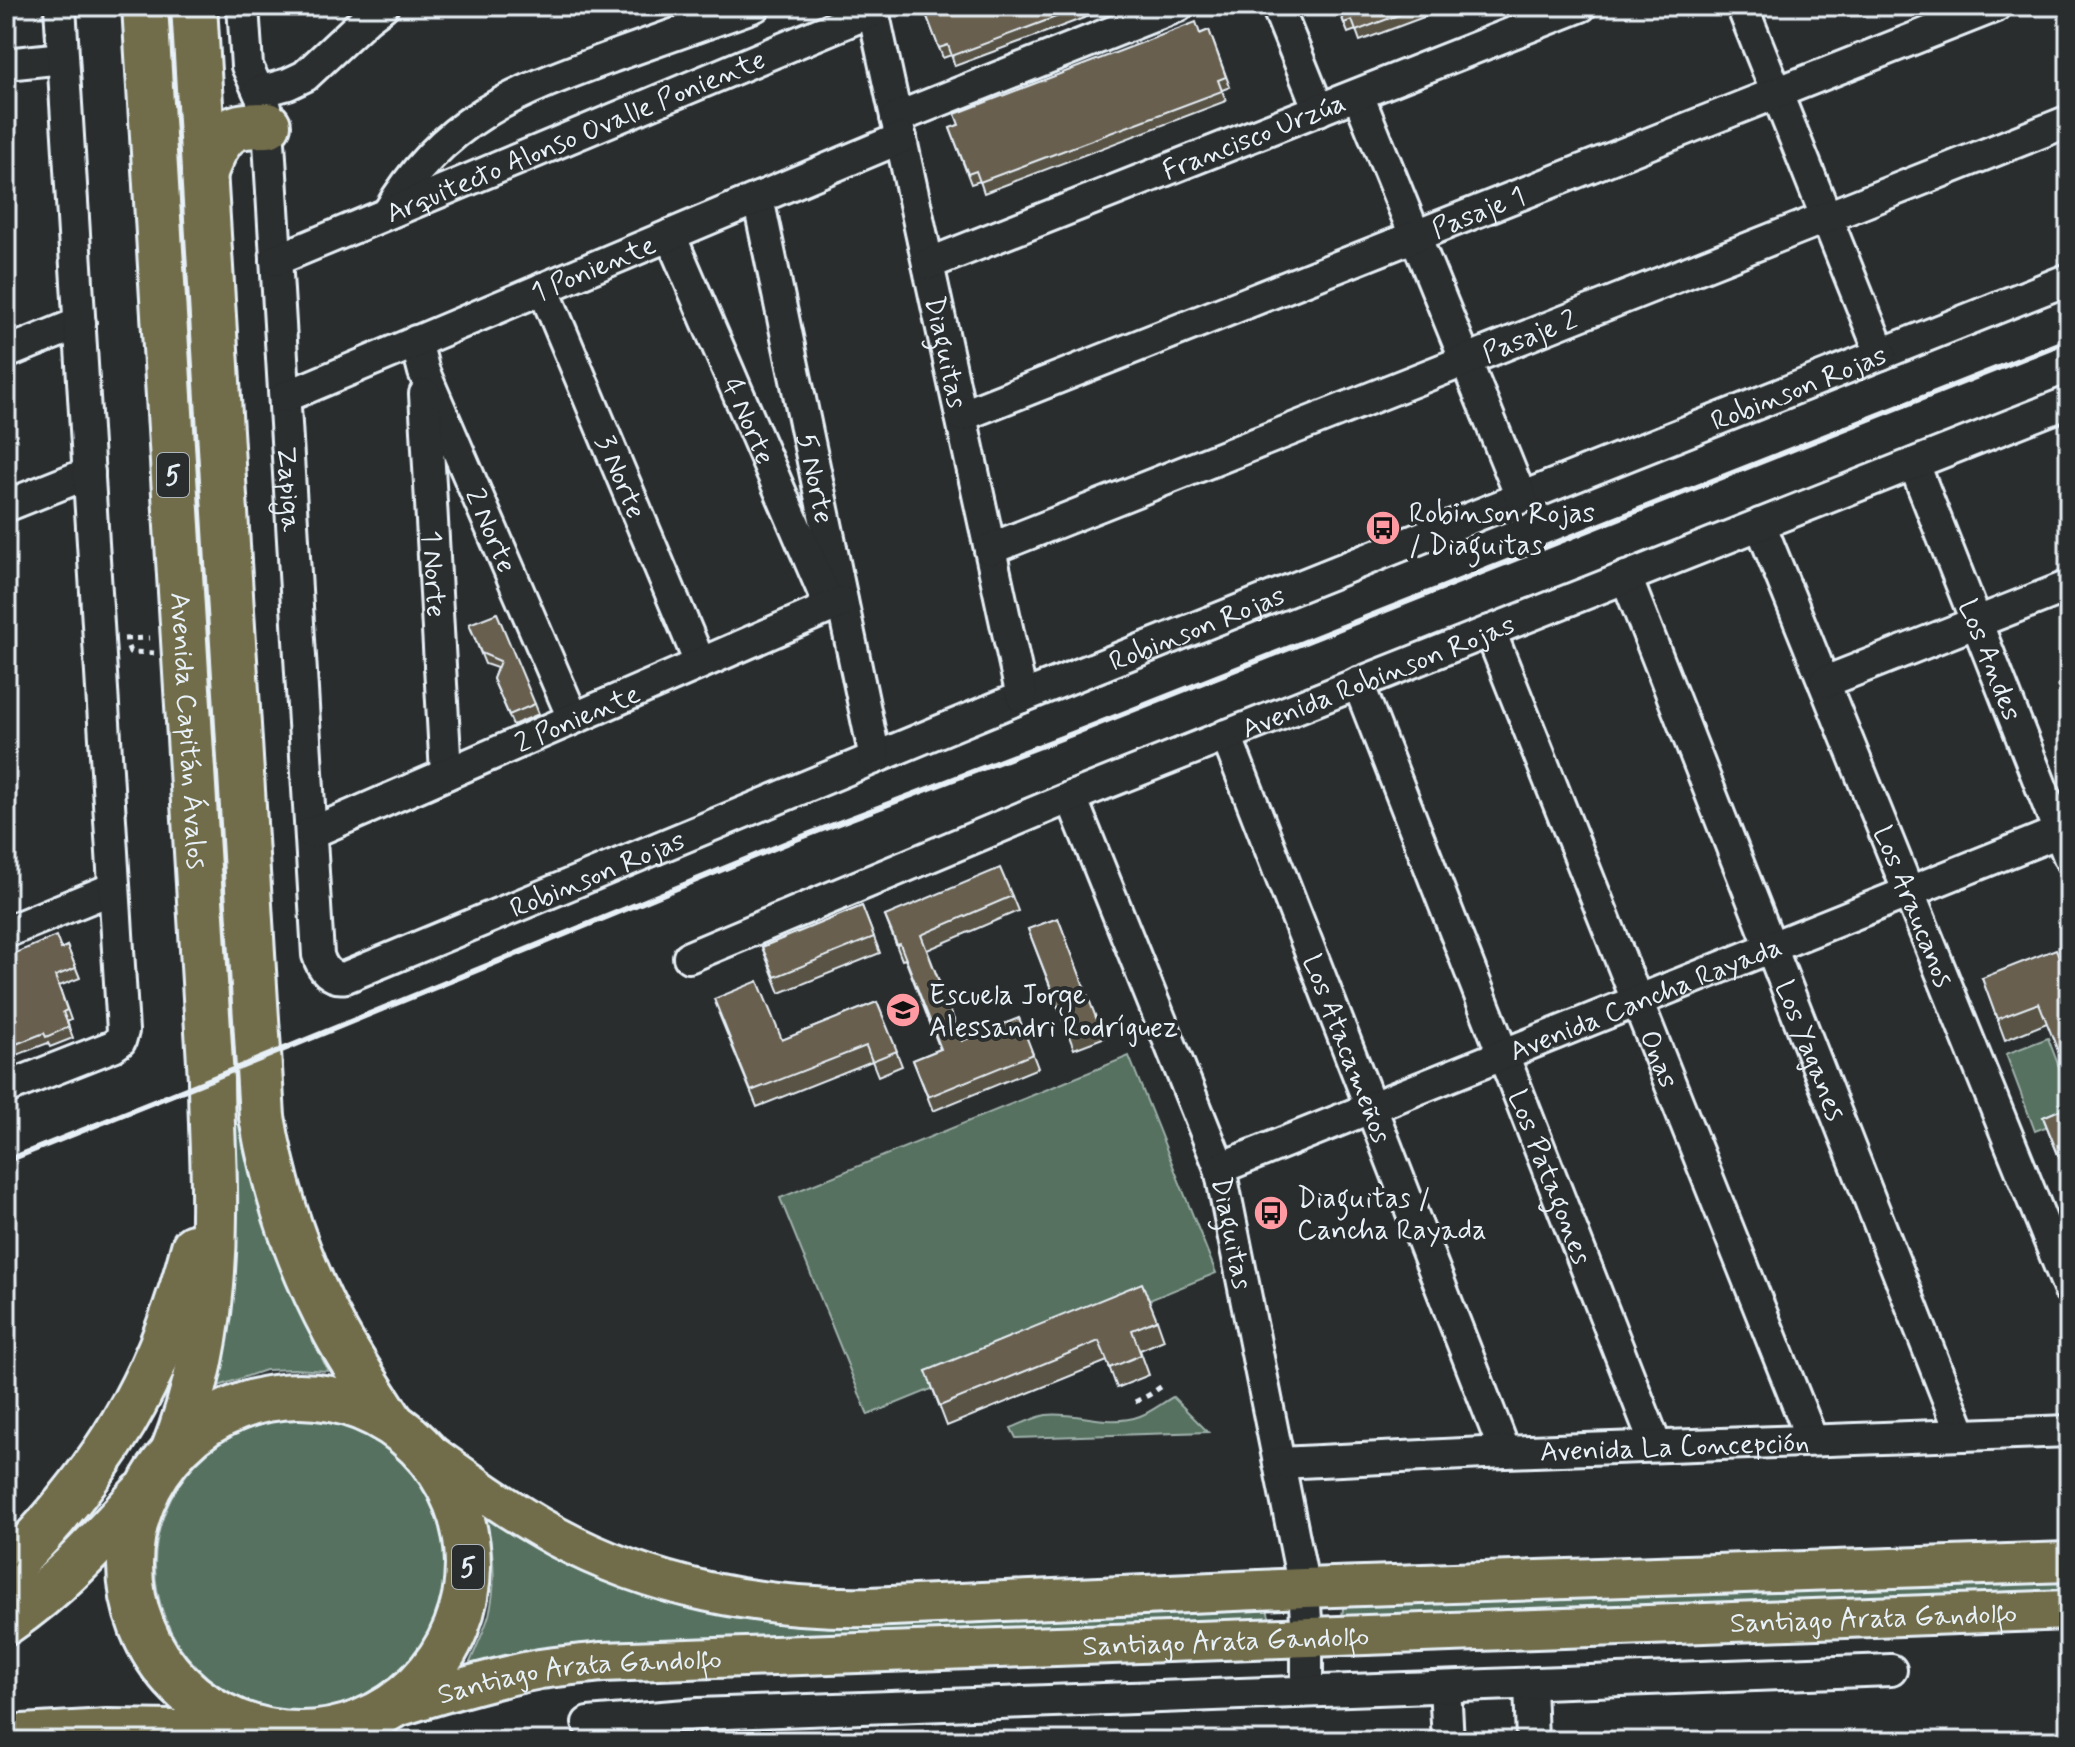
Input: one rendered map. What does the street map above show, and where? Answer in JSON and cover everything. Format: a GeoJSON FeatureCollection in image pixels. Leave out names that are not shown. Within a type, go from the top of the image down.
{"type":"FeatureCollection","features":[{"type":"Feature","properties":{"kind":"highway","name":"Avenida Capitán Ávalos"},"geometry":{"type":"LineString","coordinates":[[145,6],[211,1079],[214,1214],[210,1293],[197,1381],[185,1422],[140,1507],[133,1532],[131,1582],[143,1631],[155,1654],[187,1693],[230,1721],[279,1734]]}},
{"type":"Feature","properties":{"kind":"highway","name":"Avenida Capitán Ávalos"},"geometry":{"type":"LineString","coordinates":[[194,6],[262,1117],[280,1200],[313,1287],[353,1363],[407,1435]]}},
{"type":"Feature","properties":{"kind":"highway"},"geometry":{"type":"LineString","coordinates":[[204,174],[214,150],[226,134],[241,127],[263,108]]}},
{"type":"Feature","properties":{"kind":"highway"},"geometry":{"type":"LineString","coordinates":[[6,1570],[79,1490],[112,1443],[140,1394],[164,1341],[184,1287],[198,1231],[208,1175],[211,1117]]}},
{"type":"Feature","properties":{"kind":"highway"},"geometry":{"type":"LineString","coordinates":[[6,1622],[68,1572],[198,1430],[225,1412],[266,1398],[310,1395],[353,1404],[407,1435]]}},
{"type":"Feature","properties":{"kind":"highway","name":"5"},"geometry":{"type":"LineString","coordinates":[[6,1738],[107,1732],[324,1734],[368,1721],[408,1695],[442,1658],[454,1635],[467,1587],[468,1562],[466,1537],[451,1489],[438,1467],[407,1435]]}},
{"type":"Feature","properties":{"kind":"main road","name":"Santiago Arata Gandolfo"},"geometry":{"type":"LineString","coordinates":[[407,1435],[525,1518],[597,1556],[677,1584],[774,1604],[838,1608],[1304,1588],[2069,1562]]}},
{"type":"Feature","properties":{"kind":"main road","name":"Santiago Arata Gandolfo"},"geometry":{"type":"LineString","coordinates":[[388,1710],[507,1676],[602,1662],[2069,1610]]}},
{"type":"Feature","properties":{"kind":"street"},"geometry":{"type":"LineString","coordinates":[[6,1088],[113,1046],[120,1041],[123,1031],[60,6]]}},
{"type":"Feature","properties":{"kind":"street","name":"Zapiga"},"geometry":{"type":"LineString","coordinates":[[243,6],[247,66],[263,108],[285,397],[318,955],[328,973]]}},
{"type":"Feature","properties":{"kind":"street"},"geometry":{"type":"LineString","coordinates":[[263,108],[288,84],[305,76],[383,6]]}},
{"type":"Feature","properties":{"kind":"street"},"geometry":{"type":"LineString","coordinates":[[388,213],[412,175],[427,158],[468,124],[507,98],[755,6]]}},
{"type":"Feature","properties":{"kind":"street","name":"1 Poniente"},"geometry":{"type":"LineString","coordinates":[[285,397],[758,198],[899,128],[1178,6]]}},
{"type":"Feature","properties":{"kind":"street"},"geometry":{"type":"LineString","coordinates":[[1277,6],[1319,110]]}},
{"type":"Feature","properties":{"kind":"street","name":"Francisco Urzúa"},"geometry":{"type":"LineString","coordinates":[[928,264],[1581,6]]}},
{"type":"Feature","properties":{"kind":"street"},"geometry":{"type":"LineString","coordinates":[[1742,6],[1881,354]]}},
{"type":"Feature","properties":{"kind":"street","name":"Pasaje 1"},"geometry":{"type":"LineString","coordinates":[[961,416],[1996,6]]}},
{"type":"Feature","properties":{"kind":"street","name":"Arquitecto Alonso Ovalle Poniente"},"geometry":{"type":"LineString","coordinates":[[276,260],[873,8]]}},
{"type":"Feature","properties":{"kind":"street","name":"Diaguitas"},"geometry":{"type":"LineString","coordinates":[[873,8],[1022,697]]}},
{"type":"Feature","properties":{"kind":"street"},"geometry":{"type":"LineString","coordinates":[[6,64],[63,58]]}},
{"type":"Feature","properties":{"kind":"street"},"geometry":{"type":"LineString","coordinates":[[1358,95],[1521,497]]}},
{"type":"Feature","properties":{"kind":"street","name":"Pasaje 2"},"geometry":{"type":"LineString","coordinates":[[990,549],[2069,121]]}},
{"type":"Feature","properties":{"kind":"street","name":"5 Norte"},"geometry":{"type":"LineString","coordinates":[[758,198],[836,604],[875,758]]}},
{"type":"Feature","properties":{"kind":"street","name":"4 Norte"},"geometry":{"type":"LineString","coordinates":[[670,235],[836,604]]}},
{"type":"Feature","properties":{"kind":"street","name":"Robinson Rojas"},"geometry":{"type":"LineString","coordinates":[[328,973],[346,977],[1022,697],[2069,279]]}},
{"type":"Feature","properties":{"kind":"street","name":"3 Norte"},"geometry":{"type":"LineString","coordinates":[[543,288],[700,663]]}},
{"type":"Feature","properties":{"kind":"street"},"geometry":{"type":"LineString","coordinates":[[6,353],[80,323]]}},
{"type":"Feature","properties":{"kind":"street","name":"2 Norte"},"geometry":{"type":"LineString","coordinates":[[416,341],[424,372],[573,718]]}},
{"type":"Feature","properties":{"kind":"street","name":"1 Norte"},"geometry":{"type":"LineString","coordinates":[[424,372],[446,774]]}},
{"type":"Feature","properties":{"kind":"street","name":"Avenida Robinson Rojas"},"geometry":{"type":"LineString","coordinates":[[689,957],[1071,797],[2069,402]]}},
{"type":"Feature","properties":{"kind":"street","name":"Los Andes"},"geometry":{"type":"LineString","coordinates":[[1914,464],[2066,839]]}},
{"type":"Feature","properties":{"kind":"street"},"geometry":{"type":"LineString","coordinates":[[6,506],[89,473]]}},
{"type":"Feature","properties":{"kind":"street","name":"Los Araucanos"},"geometry":{"type":"LineString","coordinates":[[1760,524],[2069,1289]]}},
{"type":"Feature","properties":{"kind":"street","name":"Los Yaganes"},"geometry":{"type":"LineString","coordinates":[[1626,577],[1962,1435]]}},
{"type":"Feature","properties":{"kind":"street"},"geometry":{"type":"LineString","coordinates":[[1825,682],[2069,586]]}},
{"type":"Feature","properties":{"kind":"street","name":"2 Poniente"},"geometry":{"type":"LineString","coordinates":[[311,833],[836,604]]}},
{"type":"Feature","properties":{"kind":"street","name":"Onas"},"geometry":{"type":"LineString","coordinates":[[1490,631],[1812,1440]]}},
{"type":"Feature","properties":{"kind":"street","name":"Los Patagones"},"geometry":{"type":"LineString","coordinates":[[1358,683],[1656,1446]]}},
{"type":"Feature","properties":{"kind":"street","name":"Los Atacameños"},"geometry":{"type":"LineString","coordinates":[[1226,735],[1505,1452]]}},
{"type":"Feature","properties":{"kind":"street","name":"Diaguitas"},"geometry":{"type":"LineString","coordinates":[[1071,797],[1220,1168],[1304,1588],[1307,1691]]}},
{"type":"Feature","properties":{"kind":"street","name":"Avenida Cancha Rayada"},"geometry":{"type":"LineString","coordinates":[[1220,1168],[1909,892],[2066,839]]}},
{"type":"Feature","properties":{"kind":"street"},"geometry":{"type":"LineString","coordinates":[[6,932],[114,888]]}},
{"type":"Feature","properties":{"kind":"street","name":"Avenida La Concepción"},"geometry":{"type":"LineString","coordinates":[[1279,1463],[2069,1431]]}},
{"type":"Feature","properties":{"kind":"street"},"geometry":{"type":"LineString","coordinates":[[588,1723],[712,1727],[1307,1691],[1891,1670]]}},
{"type":"Feature","properties":{"kind":"street"},"geometry":{"type":"LineString","coordinates":[[1530,1684],[1532,1741]]}},
{"type":"Feature","properties":{"kind":"street"},"geometry":{"type":"LineString","coordinates":[[1445,1687],[1448,1741]]}},
{"type":"Feature","properties":{"kind":"path"},"geometry":{"type":"LineString","coordinates":[[127,639],[130,652],[184,651]]}},
{"type":"Feature","properties":{"kind":"path"},"geometry":{"type":"LineString","coordinates":[[1135,1402],[1165,1384]]}},
{"type":"Feature","properties":{"kind":"green space"},"geometry":{"type":"Polygon","coordinates":[[[170,87],[187,217],[240,1042],[231,1044],[222,1042],[170,87]]]}},
{"type":"Feature","properties":{"kind":"green space"},"geometry":{"type":"Polygon","coordinates":[[[2048,1038],[2069,1093],[2069,1118],[2035,1131],[2006,1054],[2048,1038]]]}},
{"type":"Feature","properties":{"kind":"green space"},"geometry":{"type":"Polygon","coordinates":[[[1129,1056],[1216,1273],[868,1415],[780,1198],[1129,1056]]]}},
{"type":"Feature","properties":{"kind":"green space"},"geometry":{"type":"Polygon","coordinates":[[[238,1098],[253,1180],[265,1222],[289,1287],[328,1371],[265,1370],[213,1388],[227,1099],[238,1098]]]}},
{"type":"Feature","properties":{"kind":"green space"},"geometry":{"type":"Polygon","coordinates":[[[1173,1397],[1208,1432],[1016,1438],[1011,1428],[1057,1414],[1104,1420],[1128,1419],[1144,1414],[1173,1397]]]}},
{"type":"Feature","properties":{"kind":"green space"},"geometry":{"type":"Polygon","coordinates":[[[287,1419],[315,1419],[344,1425],[370,1436],[405,1461],[423,1484],[436,1509],[445,1536],[445,1594],[436,1621],[423,1646],[405,1669],[382,1687],[344,1705],[315,1711],[287,1711],[258,1705],[232,1694],[197,1669],[179,1646],[161,1608],[155,1579],[155,1551],[161,1522],[172,1496],[197,1461],[220,1443],[258,1425],[287,1419]]]}},
{"type":"Feature","properties":{"kind":"green space"},"geometry":{"type":"Polygon","coordinates":[[[483,1509],[633,1587],[1258,1605],[1267,1609],[1270,1620],[468,1667],[492,1602],[492,1548],[483,1509]]]}},
{"type":"Feature","properties":{"kind":"green space"},"geometry":{"type":"Polygon","coordinates":[[[2069,1577],[2069,1600],[1352,1623],[1342,1616],[1344,1602],[2069,1577]]]}},
{"type":"Feature","properties":{"kind":"building"},"geometry":{"type":"Polygon","coordinates":[[[923,6],[1085,6],[952,56],[948,45],[939,48],[923,6]]]}},
{"type":"Feature","properties":{"kind":"building"},"geometry":{"type":"Polygon","coordinates":[[[1338,6],[1422,6],[1356,31],[1352,20],[1344,23],[1338,6]]]}},
{"type":"Feature","properties":{"kind":"building"},"geometry":{"type":"Polygon","coordinates":[[[1196,22],[1200,34],[1209,30],[1226,77],[1218,80],[1222,91],[980,182],[976,171],[968,174],[950,128],[959,125],[955,114],[1196,22]]]}},
{"type":"Feature","properties":{"kind":"building"},"geometry":{"type":"Polygon","coordinates":[[[497,613],[535,704],[509,715],[493,679],[500,661],[481,653],[469,624],[497,613]]]}},
{"type":"Feature","properties":{"kind":"building"},"geometry":{"type":"Polygon","coordinates":[[[1000,868],[1012,896],[921,935],[962,1041],[1019,1018],[1033,1054],[928,1097],[913,1060],[941,1049],[900,944],[897,945],[885,916],[1000,868]]]}},
{"type":"Feature","properties":{"kind":"building"},"geometry":{"type":"Polygon","coordinates":[[[862,906],[874,937],[775,977],[762,947],[862,906]]]}},
{"type":"Feature","properties":{"kind":"building"},"geometry":{"type":"Polygon","coordinates":[[[1058,918],[1098,1023],[1069,1034],[1028,929],[1058,918]]]}},
{"type":"Feature","properties":{"kind":"building"},"geometry":{"type":"Polygon","coordinates":[[[56,936],[61,949],[67,946],[76,968],[55,976],[67,1010],[63,1012],[69,1027],[6,1048],[6,957],[56,936]]]}},
{"type":"Feature","properties":{"kind":"building"},"geometry":{"type":"Polygon","coordinates":[[[2056,949],[2069,981],[2069,1079],[2039,1003],[1997,1019],[1982,978],[2056,949]]]}},
{"type":"Feature","properties":{"kind":"building"},"geometry":{"type":"Polygon","coordinates":[[[758,981],[782,1040],[877,1002],[897,1051],[872,1061],[866,1046],[751,1091],[714,999],[758,981]]]}},
{"type":"Feature","properties":{"kind":"building"},"geometry":{"type":"Polygon","coordinates":[[[2069,1106],[2069,1156],[2060,1159],[2043,1117],[2069,1106]]]}},
{"type":"Feature","properties":{"kind":"building"},"geometry":{"type":"Polygon","coordinates":[[[1142,1283],[1157,1320],[1132,1330],[1141,1355],[1110,1368],[1099,1341],[940,1406],[926,1371],[1142,1283]]]}},
{"type":"Feature","properties":{"kind":"railway"},"geometry":{"type":"LineString","coordinates":[[6,1161],[794,840],[1077,732],[2069,340]]}},
{"type":"Feature","properties":{"kind":"place","name":"Robinson Rojas / Diaguitas"},"geometry":{"type":"Point","coordinates":[1383,528]}},
{"type":"Feature","properties":{"kind":"place","name":"Escuela Jorge Alessandri Rodríguez"},"geometry":{"type":"Point","coordinates":[903,1010]}},
{"type":"Feature","properties":{"kind":"place","name":"Diaguitas / Cancha Rayada"},"geometry":{"type":"Point","coordinates":[1271,1213]}}]}
